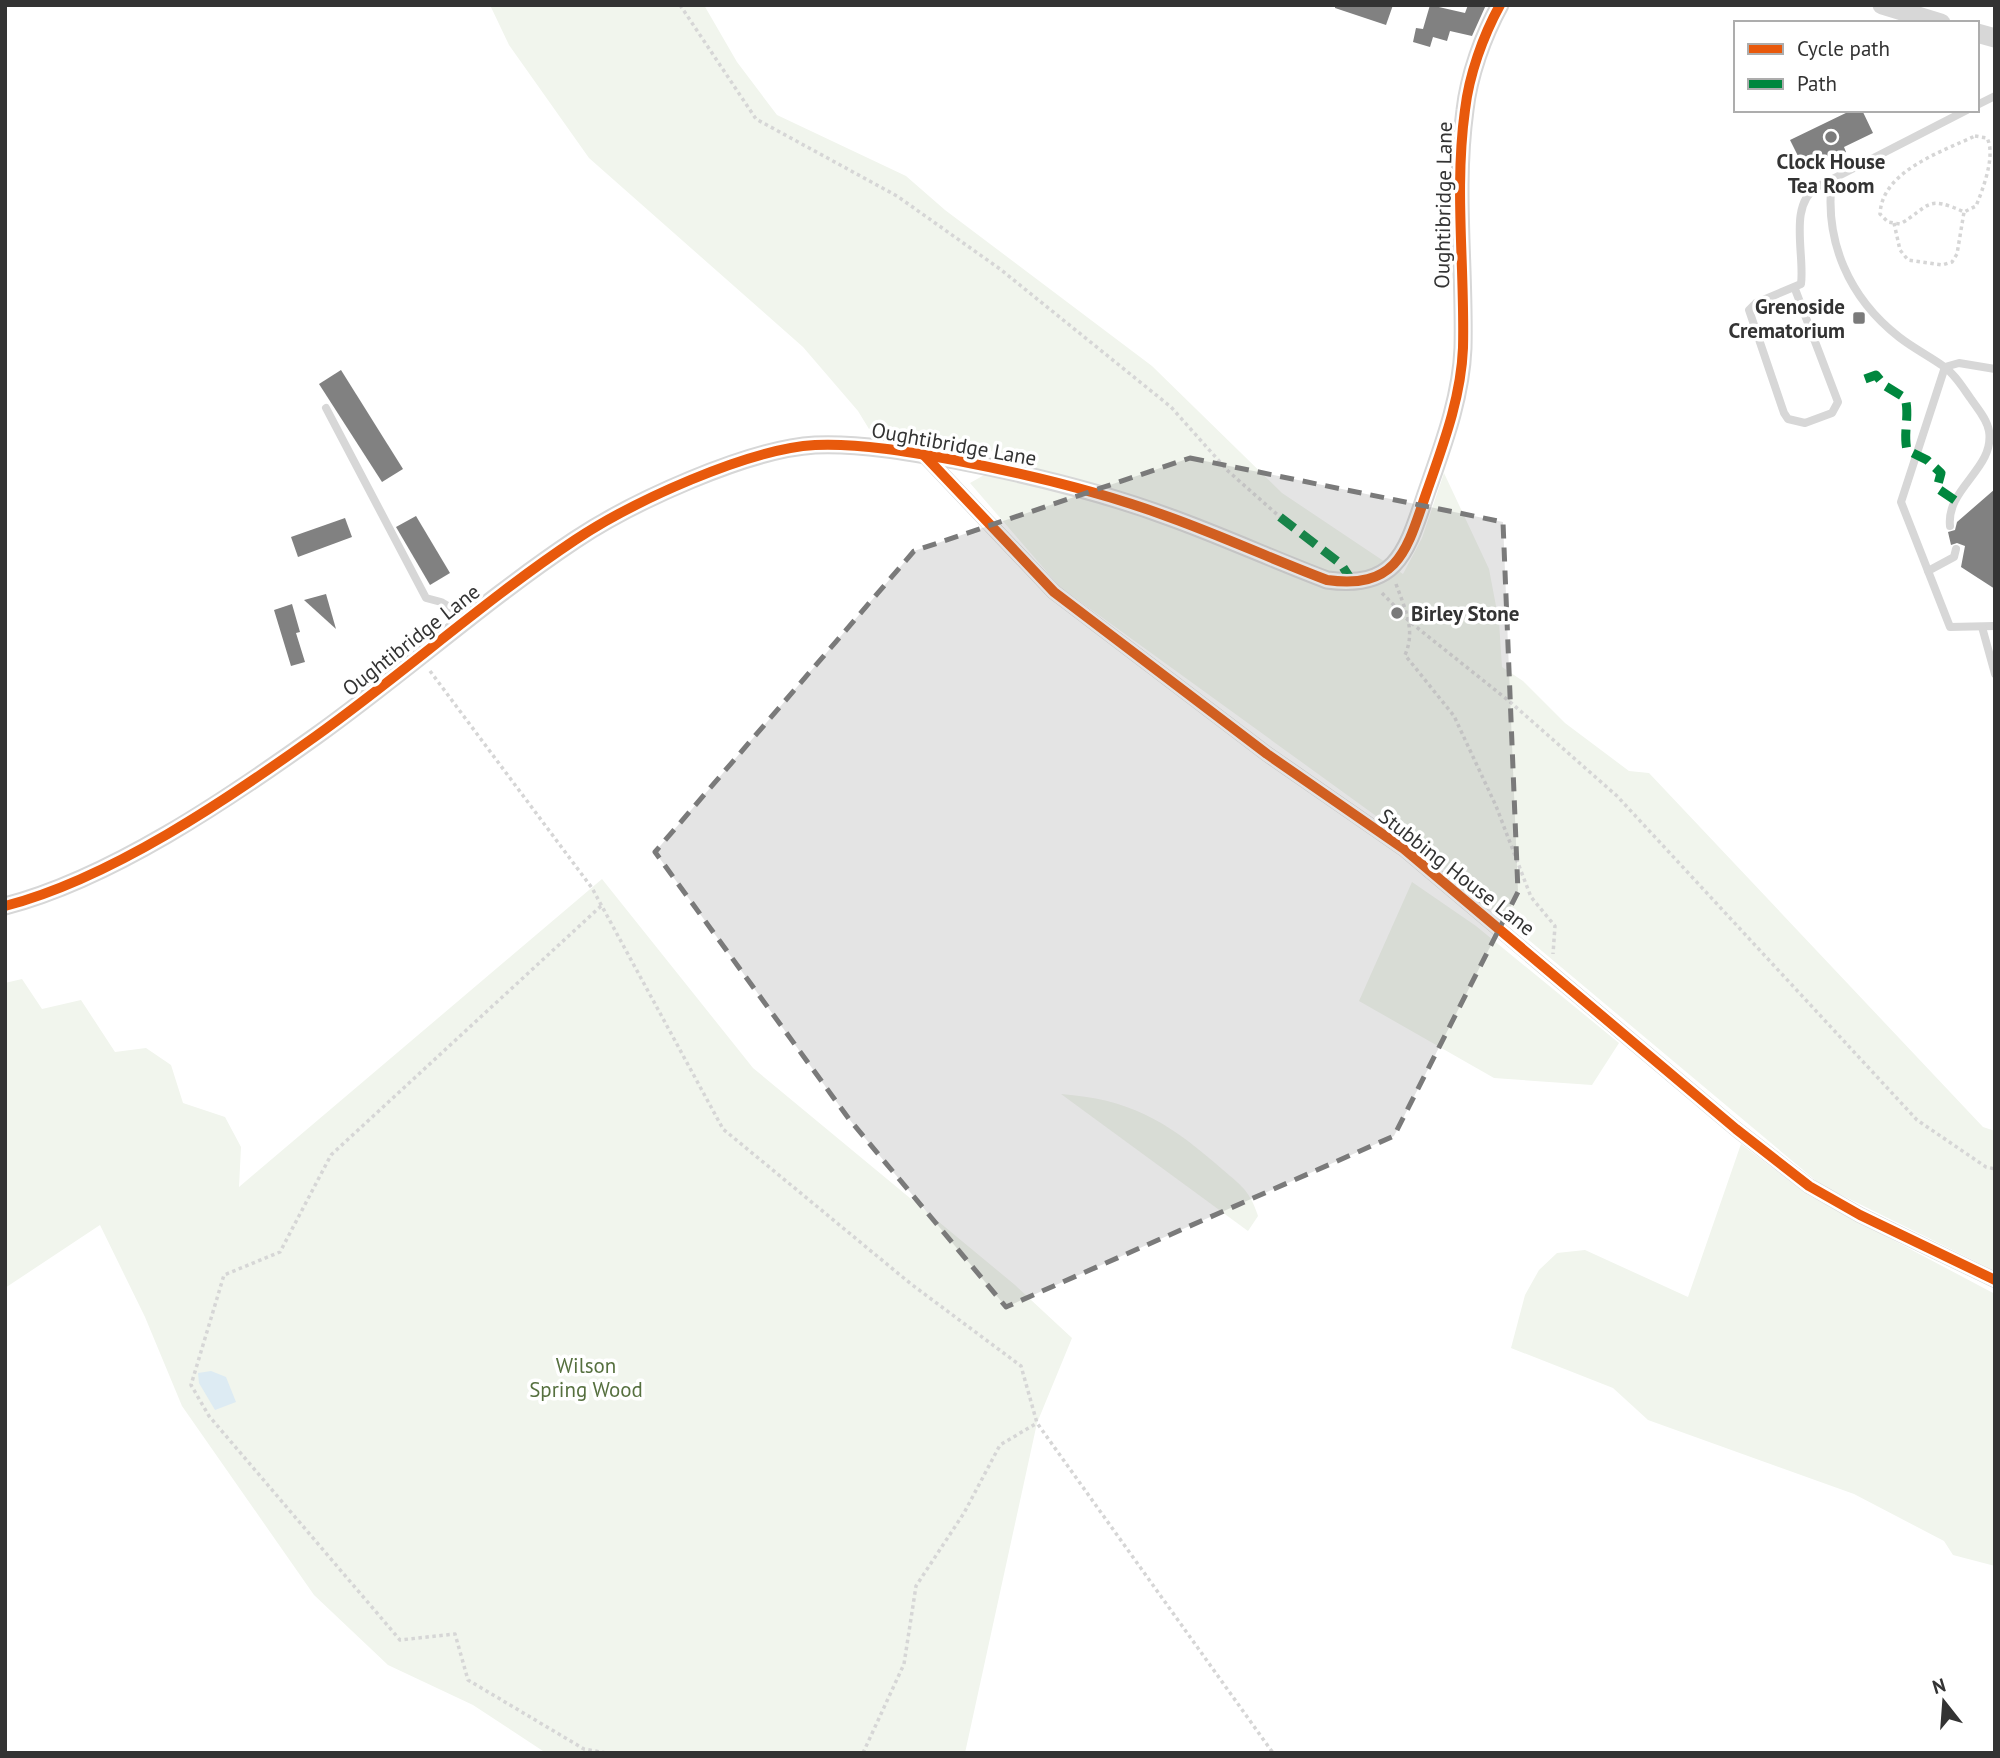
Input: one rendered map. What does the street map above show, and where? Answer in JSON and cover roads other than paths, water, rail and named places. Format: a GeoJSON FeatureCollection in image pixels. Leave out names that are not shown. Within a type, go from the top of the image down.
{"type":"FeatureCollection","features":[{"type":"Feature","properties":{"kind":"street","name":"Oughtibridge Lane"},"geometry":{"type":"LineString","coordinates":[[5,906],[75,880],[123,856],[261,776],[579,537],[710,472],[764,454],[815,445],[923,454],[1078,487],[1168,517],[1327,580],[1353,584],[1377,576],[1400,557],[1411,536],[1450,423],[1459,385],[1463,348],[1460,171],[1465,108],[1479,53],[1500,5]]}},
{"type":"Feature","properties":{"kind":"street"},"geometry":{"type":"LineString","coordinates":[[1882,5],[1934,21]]}},
{"type":"Feature","properties":{"kind":"street","name":"Stubbing House Lane"},"geometry":{"type":"LineString","coordinates":[[923,454],[1054,592],[1267,754],[1404,849],[1736,1129],[1809,1186],[1871,1221],[1995,1280]]}},
{"type":"Feature","properties":{"kind":"lane"},"geometry":{"type":"LineString","coordinates":[[1979,104],[1995,96]]}},
{"type":"Feature","properties":{"kind":"lane"},"geometry":{"type":"LineString","coordinates":[[1795,289],[1838,402],[1832,413],[1805,423],[1788,419],[1783,413],[1749,318],[1749,310],[1756,303],[1795,289],[1801,284],[1800,226],[1803,202],[1811,191],[1832,179],[1963,112]]}},
{"type":"Feature","properties":{"kind":"lane"},"geometry":{"type":"LineString","coordinates":[[1832,179],[1828,207],[1837,256],[1846,274],[1870,309],[1896,335],[1922,355],[1945,367],[1985,418],[1989,431],[1982,461],[1950,506],[1950,526]]}},
{"type":"Feature","properties":{"kind":"lane"},"geometry":{"type":"LineString","coordinates":[[1945,367],[1959,363],[1995,369]]}},
{"type":"Feature","properties":{"kind":"lane"},"geometry":{"type":"LineString","coordinates":[[1945,367],[1901,502],[1950,627],[1995,626]]}},
{"type":"Feature","properties":{"kind":"lane"},"geometry":{"type":"LineString","coordinates":[[326,408],[426,598],[441,602],[469,619]]}},
{"type":"Feature","properties":{"kind":"lane"},"geometry":{"type":"LineString","coordinates":[[1928,571],[1954,557],[1956,549]]}},
{"type":"Feature","properties":{"kind":"lane"},"geometry":{"type":"LineString","coordinates":[[1982,627],[1994,672]]}},
{"type":"Feature","properties":{"kind":"place","name":"Clock House Tea Room"},"geometry":{"type":"Point","coordinates":[1831,137]}},
{"type":"Feature","properties":{"kind":"place","name":"Grenoside Crematorium"},"geometry":{"type":"Point","coordinates":[1859,318]}},
{"type":"Feature","properties":{"kind":"place","name":"Birley Stone"},"geometry":{"type":"Point","coordinates":[1397,613]}},
{"type":"Feature","properties":{"kind":"park label","name":"Wilson Spring Wood"},"geometry":{"type":"Point","coordinates":[586,1377]}}]}
